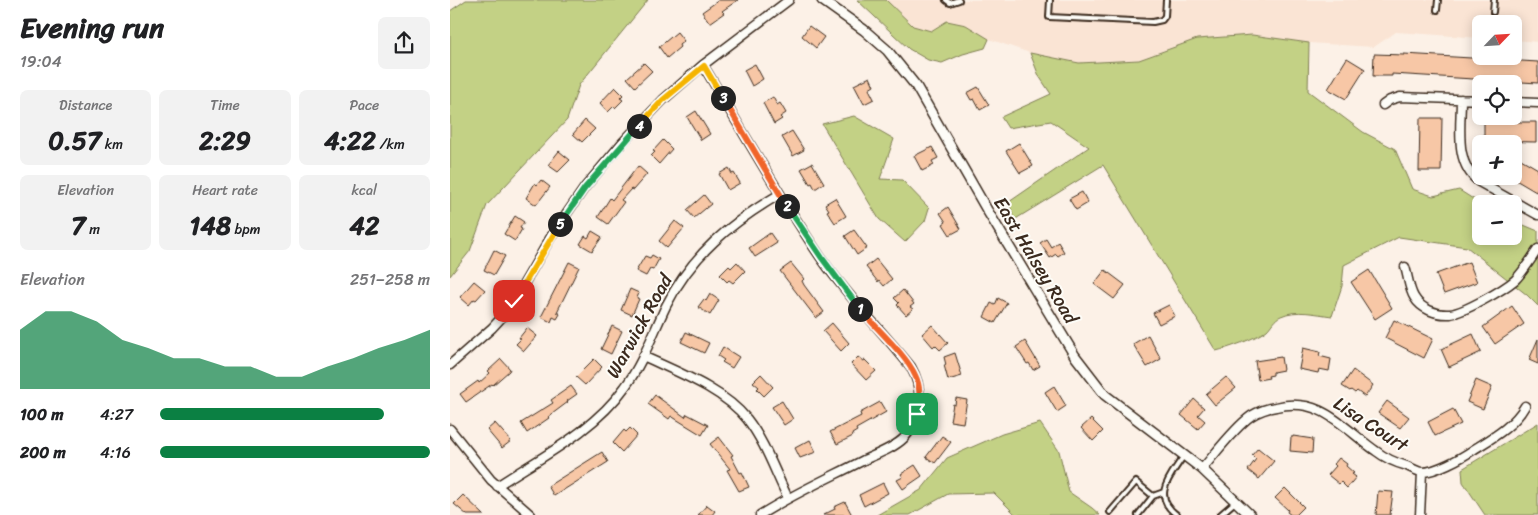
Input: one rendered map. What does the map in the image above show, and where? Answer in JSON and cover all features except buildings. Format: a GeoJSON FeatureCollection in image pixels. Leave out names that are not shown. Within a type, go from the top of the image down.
{"type":"FeatureCollection","features":[{"type":"Feature","properties":{"kind":"street"},"geometry":{"type":"LineString","coordinates":[[450,365],[504,315],[552,235],[585,188],[616,150],[663,100],[789,0]]}},
{"type":"Feature","properties":{"kind":"street","name":"East Halsey Road"},"geometry":{"type":"LineString","coordinates":[[822,0],[864,30],[887,50],[916,86],[987,210],[1075,356],[1093,382],[1113,401],[1202,469],[1250,515]]}},
{"type":"Feature","properties":{"kind":"street"},"geometry":{"type":"LineString","coordinates":[[704,66],[780,194],[822,258],[850,296],[910,367],[916,376],[919,392],[919,404],[915,421],[910,431],[898,444],[788,498],[760,515]]}},
{"type":"Feature","properties":{"kind":"street"},"geometry":{"type":"LineString","coordinates":[[1383,105],[1390,100],[1400,97],[1472,100]]}},
{"type":"Feature","properties":{"kind":"street"},"geometry":{"type":"LineString","coordinates":[[1461,100],[1461,143],[1462,156],[1466,168],[1480,182],[1538,214]]}},
{"type":"Feature","properties":{"kind":"street"},"geometry":{"type":"LineString","coordinates":[[1522,102],[1538,103]]}},
{"type":"Feature","properties":{"kind":"street","name":"Warwick Road"},"geometry":{"type":"LineString","coordinates":[[497,486],[566,442],[602,413],[625,388],[635,373],[675,290],[702,252],[732,225],[780,194]]}},
{"type":"Feature","properties":{"kind":"street"},"geometry":{"type":"LineString","coordinates":[[1405,267],[1413,296],[1424,308],[1437,313],[1451,314],[1480,301],[1516,279],[1538,249]]}},
{"type":"Feature","properties":{"kind":"street"},"geometry":{"type":"LineString","coordinates":[[643,356],[718,394],[740,412],[757,435],[788,498]]}},
{"type":"Feature","properties":{"kind":"street","name":"Lisa Court"},"geometry":{"type":"LineString","coordinates":[[1202,469],[1251,416],[1266,409],[1299,404],[1318,409],[1350,429],[1377,452],[1397,463],[1422,472],[1447,464],[1485,443],[1508,427],[1525,406]]}},
{"type":"Feature","properties":{"kind":"street"},"geometry":{"type":"LineString","coordinates":[[450,429],[497,486],[531,515]]}},
{"type":"Feature","properties":{"kind":"street"},"geometry":{"type":"LineString","coordinates":[[1420,515],[1422,472]]}},
{"type":"Feature","properties":{"kind":"lane"},"geometry":{"type":"LineString","coordinates":[[946,0],[950,3],[959,0]]}},
{"type":"Feature","properties":{"kind":"lane"},"geometry":{"type":"LineString","coordinates":[[1050,0],[1049,17],[1153,22],[1162,20],[1166,0]]}},
{"type":"Feature","properties":{"kind":"lane"},"geometry":{"type":"LineString","coordinates":[[1437,10],[1438,0]]}},
{"type":"Feature","properties":{"kind":"lane"},"geometry":{"type":"LineString","coordinates":[[1493,12],[1494,0]]}},
{"type":"Feature","properties":{"kind":"lane"},"geometry":{"type":"LineString","coordinates":[[1177,515],[1165,505],[1163,496],[1170,476],[1185,455]]}},
{"type":"Feature","properties":{"kind":"lane"},"geometry":{"type":"LineString","coordinates":[[1110,512],[1136,482],[1153,496]]}},
{"type":"Feature","properties":{"kind":"lane"},"geometry":{"type":"LineString","coordinates":[[1138,515],[1153,496],[1164,492]]}},
{"type":"Feature","properties":{"kind":"lane"},"geometry":{"type":"LineString","coordinates":[[1220,515],[1236,501]]}},
{"type":"Feature","properties":{"kind":"shaded area"},"geometry":{"type":"Polygon","coordinates":[[[886,0],[1538,0],[1538,42],[1522,41],[1522,15],[1472,15],[1472,37],[1396,32],[1374,47],[1309,43],[1252,35],[1197,39],[1139,60],[1079,63],[1030,53],[989,39],[966,25],[947,21],[931,31],[913,26],[886,0]]]}},
{"type":"Feature","properties":{"kind":"green space"},"geometry":{"type":"Polygon","coordinates":[[[466,0],[648,0],[579,85],[567,120],[487,205],[470,251],[450,276],[450,11],[466,0]]]}},
{"type":"Feature","properties":{"kind":"green space"},"geometry":{"type":"Polygon","coordinates":[[[857,0],[886,0],[913,26],[931,31],[947,21],[966,25],[989,39],[985,48],[963,54],[942,63],[928,60],[909,49],[857,0]]]}},
{"type":"Feature","properties":{"kind":"green space"},"geometry":{"type":"Polygon","coordinates":[[[1252,35],[1309,43],[1308,91],[1363,132],[1395,149],[1412,189],[1433,196],[1459,190],[1472,198],[1472,245],[1522,245],[1522,224],[1538,231],[1538,306],[1467,247],[1399,237],[1344,265],[1342,286],[1332,316],[1306,313],[1287,314],[1281,316],[1267,330],[1257,336],[1216,351],[1103,165],[1014,220],[1009,202],[1089,147],[1051,121],[1008,128],[1001,117],[1051,94],[1039,76],[1030,53],[1079,63],[1139,60],[1197,39],[1252,35]]]}},
{"type":"Feature","properties":{"kind":"green space"},"geometry":{"type":"Polygon","coordinates":[[[854,116],[894,139],[880,179],[902,180],[929,208],[925,221],[905,242],[879,219],[822,124],[854,116]]]}},
{"type":"Feature","properties":{"kind":"green space"},"geometry":{"type":"Polygon","coordinates":[[[1040,423],[1059,451],[1069,492],[1100,515],[1016,515],[994,493],[948,494],[910,515],[877,515],[921,490],[947,458],[1002,434],[1040,423]]]}},
{"type":"Feature","properties":{"kind":"green space"},"geometry":{"type":"Polygon","coordinates":[[[1538,423],[1538,515],[1485,515],[1463,482],[1462,469],[1538,423]]]}},
{"type":"Feature","properties":{"kind":"route"},"geometry":{"type":"LineString","coordinates":[[514,301],[552,235],[585,188],[622,143],[663,100],[704,66],[786,204],[822,258],[850,296],[899,353],[916,376],[919,392],[917,414]]}}]}
